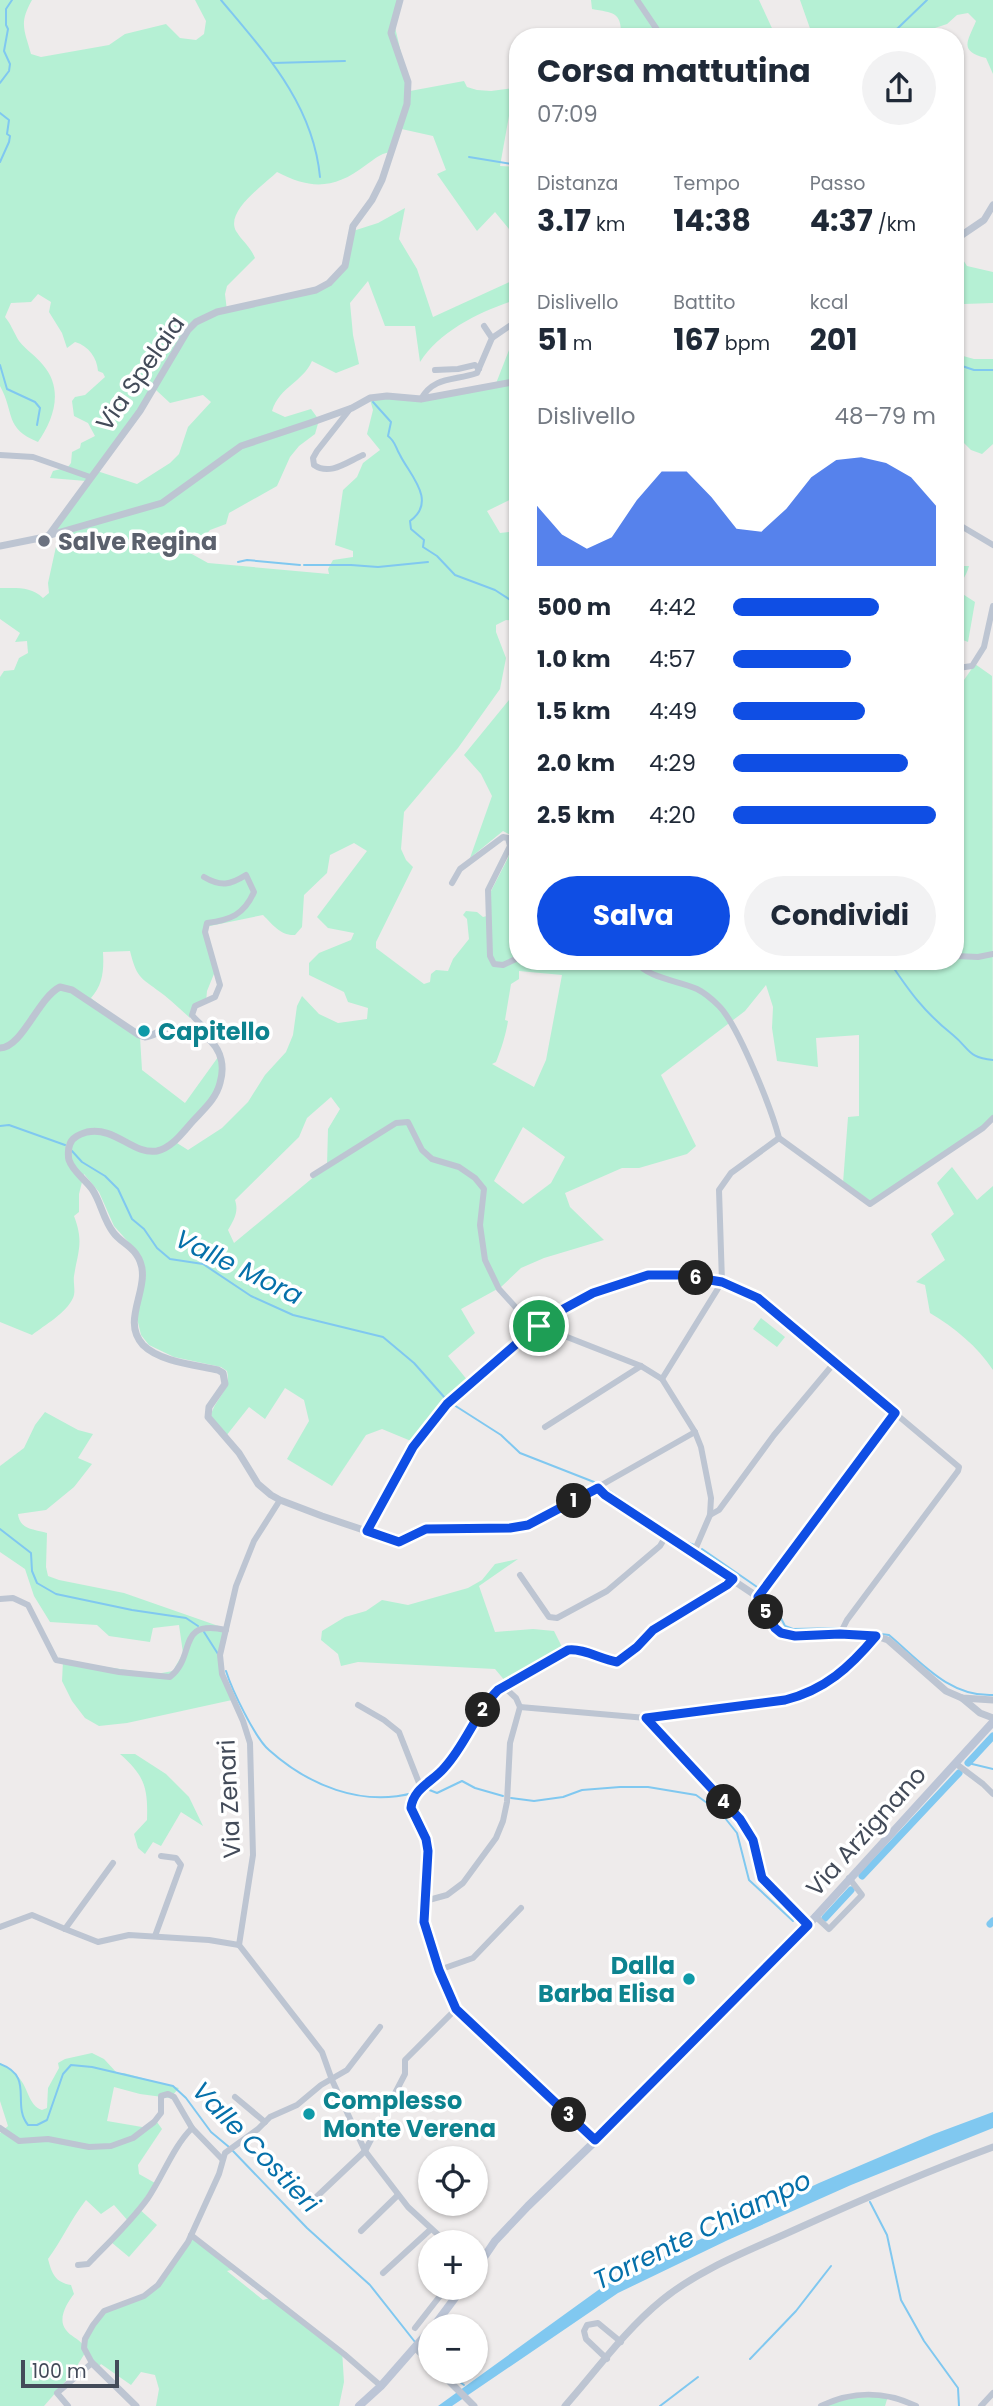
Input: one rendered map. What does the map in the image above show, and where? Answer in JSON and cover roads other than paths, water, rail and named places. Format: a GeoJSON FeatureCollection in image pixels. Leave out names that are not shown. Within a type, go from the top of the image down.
{"type":"FeatureCollection","features":[{"type":"Feature","properties":{"kind":"main road","name":"Via Arzignano"},"geometry":{"type":"LineString","coordinates":[[488,2251],[527,2206],[808,1925],[993,1720]]}},
{"type":"Feature","properties":{"kind":"main road"},"geometry":{"type":"LineString","coordinates":[[443,2314],[453,2300]]}},
{"type":"Feature","properties":{"kind":"main road"},"geometry":{"type":"LineString","coordinates":[[359,2406],[418,2346]]}},
{"type":"Feature","properties":{"kind":"street","name":"Via Spelaia"},"geometry":{"type":"LineString","coordinates":[[49,535],[140,411],[196,322],[217,312],[316,290],[329,284],[341,273],[348,257],[353,226],[372,200],[382,180],[409,97],[408,82],[391,33],[400,0]]}},
{"type":"Feature","properties":{"kind":"street"},"geometry":{"type":"LineString","coordinates":[[637,0],[655,28]]}},
{"type":"Feature","properties":{"kind":"street"},"geometry":{"type":"LineString","coordinates":[[964,234],[984,220],[993,205]]}},
{"type":"Feature","properties":{"kind":"street"},"geometry":{"type":"LineString","coordinates":[[484,326],[492,338]]}},
{"type":"Feature","properties":{"kind":"street"},"geometry":{"type":"LineString","coordinates":[[421,399],[428,387],[448,379],[477,373],[492,338],[509,326]]}},
{"type":"Feature","properties":{"kind":"street"},"geometry":{"type":"LineString","coordinates":[[435,370],[475,365],[479,369]]}},
{"type":"Feature","properties":{"kind":"street"},"geometry":{"type":"LineString","coordinates":[[0,546],[162,503],[241,446],[352,408],[369,398],[387,396],[421,399],[509,383]]}},
{"type":"Feature","properties":{"kind":"street"},"geometry":{"type":"LineString","coordinates":[[352,408],[317,452],[313,458],[314,465],[330,471],[363,455]]}},
{"type":"Feature","properties":{"kind":"street"},"geometry":{"type":"LineString","coordinates":[[0,455],[33,457],[90,477]]}},
{"type":"Feature","properties":{"kind":"street"},"geometry":{"type":"LineString","coordinates":[[964,528],[993,545]]}},
{"type":"Feature","properties":{"kind":"street"},"geometry":{"type":"LineString","coordinates":[[964,667],[972,666],[984,646],[993,606]]}},
{"type":"Feature","properties":{"kind":"street"},"geometry":{"type":"LineString","coordinates":[[452,883],[460,869],[502,837],[509,838]]}},
{"type":"Feature","properties":{"kind":"street"},"geometry":{"type":"LineString","coordinates":[[509,848],[488,890],[490,956],[494,964],[509,962]]}},
{"type":"Feature","properties":{"kind":"street"},"geometry":{"type":"LineString","coordinates":[[204,877],[226,885],[246,876],[254,892],[250,903],[230,920],[207,923],[205,932],[220,985],[215,997],[195,1006],[192,1015],[205,1028],[208,1038]]}},
{"type":"Feature","properties":{"kind":"street"},"geometry":{"type":"LineString","coordinates":[[964,956],[993,954]]}},
{"type":"Feature","properties":{"kind":"street"},"geometry":{"type":"LineString","coordinates":[[642,970],[700,990],[720,1006],[732,1026],[774,1118],[779,1138],[870,1204],[983,1128],[993,1118]]}},
{"type":"Feature","properties":{"kind":"street"},"geometry":{"type":"LineString","coordinates":[[0,1048],[12,1045],[49,995],[60,987],[72,990],[145,1037],[168,1028],[183,1028],[208,1038],[215,1045],[223,1058],[224,1071],[217,1094],[174,1142],[159,1151],[147,1151],[109,1133],[82,1133],[70,1144],[69,1159],[92,1188],[113,1232],[137,1255],[142,1277],[133,1324],[138,1339],[145,1347],[162,1356],[223,1373],[225,1384],[209,1407],[208,1417],[239,1453],[258,1483],[280,1500],[399,1542],[426,1529],[510,1528],[528,1525],[695,1432]]}},
{"type":"Feature","properties":{"kind":"street"},"geometry":{"type":"LineString","coordinates":[[313,1175],[396,1123],[408,1122],[422,1150],[432,1159],[459,1167],[475,1178],[484,1189],[480,1225],[485,1260],[499,1289],[519,1311],[539,1326],[641,1366],[662,1379],[695,1432],[710,1489],[710,1515],[694,1552]]}},
{"type":"Feature","properties":{"kind":"street"},"geometry":{"type":"LineString","coordinates":[[662,1379],[722,1282],[719,1190],[731,1173],[779,1138]]}},
{"type":"Feature","properties":{"kind":"street"},"geometry":{"type":"LineString","coordinates":[[367,1531],[425,1429],[447,1404],[562,1309],[593,1293],[648,1275],[680,1275],[722,1282],[758,1298],[956,1463],[958,1471],[847,1620],[840,1634]]}},
{"type":"Feature","properties":{"kind":"street"},"geometry":{"type":"LineString","coordinates":[[710,1515],[719,1510],[774,1436],[835,1362]]}},
{"type":"Feature","properties":{"kind":"street"},"geometry":{"type":"LineString","coordinates":[[545,1427],[641,1366]]}},
{"type":"Feature","properties":{"kind":"street"},"geometry":{"type":"LineString","coordinates":[[758,1597],[895,1413]]}},
{"type":"Feature","properties":{"kind":"street"},"geometry":{"type":"LineString","coordinates":[[598,1488],[758,1597],[775,1628],[781,1633],[795,1636],[876,1636],[888,1640],[946,1691],[962,1698],[993,1700]]}},
{"type":"Feature","properties":{"kind":"street","name":"Via Zenari"},"geometry":{"type":"LineString","coordinates":[[239,1945],[253,1855],[250,1743],[222,1674],[220,1655],[236,1586],[254,1541],[280,1500]]}},
{"type":"Feature","properties":{"kind":"street"},"geometry":{"type":"LineString","coordinates":[[520,1575],[549,1617],[556,1618],[607,1591],[660,1546],[666,1536]]}},
{"type":"Feature","properties":{"kind":"street"},"geometry":{"type":"LineString","coordinates":[[595,2140],[456,2009],[439,1970],[424,1922],[428,1851],[426,1839],[411,1808],[421,1787],[436,1778],[458,1753],[489,1699],[504,1687],[568,1650],[575,1649],[601,1660],[617,1662],[653,1630],[733,1579]]}},
{"type":"Feature","properties":{"kind":"street"},"geometry":{"type":"LineString","coordinates":[[0,1599],[13,1598],[28,1605],[56,1660],[119,1672],[170,1677],[180,1669],[190,1636],[206,1627],[226,1630]]}},
{"type":"Feature","properties":{"kind":"street"},"geometry":{"type":"LineString","coordinates":[[520,1707],[646,1718],[785,1700],[806,1695],[824,1686],[876,1636]]}},
{"type":"Feature","properties":{"kind":"street"},"geometry":{"type":"LineString","coordinates":[[425,1901],[447,1895],[463,1884],[496,1838],[503,1821],[507,1802],[509,1756],[520,1707],[516,1698],[504,1687]]}},
{"type":"Feature","properties":{"kind":"street"},"geometry":{"type":"LineString","coordinates":[[962,1698],[993,1720]]}},
{"type":"Feature","properties":{"kind":"street"},"geometry":{"type":"LineString","coordinates":[[984,1701],[993,1710]]}},
{"type":"Feature","properties":{"kind":"street"},"geometry":{"type":"LineString","coordinates":[[358,1705],[399,1732],[421,1787]]}},
{"type":"Feature","properties":{"kind":"street"},"geometry":{"type":"LineString","coordinates":[[975,1741],[981,1725],[980,1713]]}},
{"type":"Feature","properties":{"kind":"street"},"geometry":{"type":"LineString","coordinates":[[646,1718],[740,1819],[753,1840],[762,1878],[808,1925]]}},
{"type":"Feature","properties":{"kind":"street"},"geometry":{"type":"LineString","coordinates":[[955,1763],[993,1794]]}},
{"type":"Feature","properties":{"kind":"street"},"geometry":{"type":"LineString","coordinates":[[155,1936],[181,1866],[176,1858],[161,1856]]}},
{"type":"Feature","properties":{"kind":"street"},"geometry":{"type":"LineString","coordinates":[[65,1929],[113,1863]]}},
{"type":"Feature","properties":{"kind":"street"},"geometry":{"type":"LineString","coordinates":[[815,1916],[829,1929],[862,1895],[849,1878]]}},
{"type":"Feature","properties":{"kind":"street"},"geometry":{"type":"LineString","coordinates":[[439,1970],[473,1958],[521,1908]]}},
{"type":"Feature","properties":{"kind":"street"},"geometry":{"type":"LineString","coordinates":[[0,1927],[32,1915],[97,1942],[129,1935],[239,1945],[323,2052],[332,2080],[365,2151],[398,2195],[431,2229],[383,2273]]}},
{"type":"Feature","properties":{"kind":"street"},"geometry":{"type":"LineString","coordinates":[[311,2202],[365,2151],[405,2074],[405,2060],[456,2009]]}},
{"type":"Feature","properties":{"kind":"street"},"geometry":{"type":"LineString","coordinates":[[136,2406],[96,2370],[84,2348],[85,2339],[93,2325],[104,2311],[152,2291],[191,2235],[219,2174],[223,2156],[274,2114],[297,2105],[321,2085],[347,2070],[380,2027]]}},
{"type":"Feature","properties":{"kind":"street"},"geometry":{"type":"LineString","coordinates":[[0,2128],[19,2141],[48,2139],[89,2147],[111,2146],[133,2138],[154,2122],[161,2113],[161,2096],[168,2094],[174,2097],[192,2128],[223,2156]]}},
{"type":"Feature","properties":{"kind":"street"},"geometry":{"type":"LineString","coordinates":[[235,2097],[265,2122]]}},
{"type":"Feature","properties":{"kind":"street"},"geometry":{"type":"LineString","coordinates":[[78,2265],[88,2264],[137,2213],[181,2141],[192,2128]]}},
{"type":"Feature","properties":{"kind":"street"},"geometry":{"type":"LineString","coordinates":[[565,2406],[643,2316],[679,2287],[729,2259],[929,2171],[993,2147]]}},
{"type":"Feature","properties":{"kind":"street"},"geometry":{"type":"LineString","coordinates":[[361,2231],[398,2195]]}},
{"type":"Feature","properties":{"kind":"street"},"geometry":{"type":"LineString","coordinates":[[191,2235],[381,2386]]}},
{"type":"Feature","properties":{"kind":"street"},"geometry":{"type":"LineString","coordinates":[[415,2328],[437,2300]]}},
{"type":"Feature","properties":{"kind":"street"},"geometry":{"type":"LineString","coordinates":[[607,2359],[586,2339],[584,2331],[587,2325],[598,2323],[621,2342]]}},
{"type":"Feature","properties":{"kind":"street"},"geometry":{"type":"LineString","coordinates":[[68,2406],[57,2393],[92,2363]]}},
{"type":"Feature","properties":{"kind":"street"},"geometry":{"type":"LineString","coordinates":[[452,2384],[474,2406]]}},
{"type":"Feature","properties":{"kind":"street"},"geometry":{"type":"LineString","coordinates":[[982,2406],[993,2393]]}},
{"type":"Feature","properties":{"kind":"street"},"geometry":{"type":"LineString","coordinates":[[821,2406],[839,2398],[877,2394],[904,2400],[916,2406]]}},
{"type":"Feature","properties":{"kind":"water"},"geometry":{"type":"Polygon","coordinates":[[[993,2112],[993,2128],[851,2185],[618,2293],[488,2381],[488,2370],[608,2283],[819,2183],[993,2112]]]}},
{"type":"Feature","properties":{"kind":"water"},"geometry":{"type":"Polygon","coordinates":[[[468,2384],[484,2384],[452,2406],[438,2406],[468,2384]]]}},
{"type":"Feature","properties":{"kind":"waterway"},"geometry":{"type":"LineString","coordinates":[[0,83],[9,71],[10,64],[4,51],[8,29],[6,9],[12,0]]}},
{"type":"Feature","properties":{"kind":"waterway"},"geometry":{"type":"LineString","coordinates":[[221,0],[285,81],[308,126],[320,177]]}},
{"type":"Feature","properties":{"kind":"waterway"},"geometry":{"type":"LineString","coordinates":[[898,28],[927,0]]}},
{"type":"Feature","properties":{"kind":"waterway"},"geometry":{"type":"LineString","coordinates":[[273,63],[345,61]]}},
{"type":"Feature","properties":{"kind":"waterway"},"geometry":{"type":"LineString","coordinates":[[0,113],[9,120],[7,134],[10,136],[0,162]]}},
{"type":"Feature","properties":{"kind":"waterway"},"geometry":{"type":"LineString","coordinates":[[469,157],[509,164]]}},
{"type":"Feature","properties":{"kind":"waterway"},"geometry":{"type":"LineString","coordinates":[[0,365],[7,389],[35,402],[40,408],[37,425]]}},
{"type":"Feature","properties":{"kind":"waterway"},"geometry":{"type":"LineString","coordinates":[[964,367],[974,370],[993,370]]}},
{"type":"Feature","properties":{"kind":"waterway"},"geometry":{"type":"LineString","coordinates":[[373,402],[391,422],[388,436],[415,479],[422,496],[422,505],[410,521],[411,529],[424,540],[423,547],[437,556],[455,575],[495,590],[509,599]]}},
{"type":"Feature","properties":{"kind":"waterway"},"geometry":{"type":"LineString","coordinates":[[238,562],[247,560],[300,565]]}},
{"type":"Feature","properties":{"kind":"waterway"},"geometry":{"type":"LineString","coordinates":[[304,565],[378,567],[428,562]]}},
{"type":"Feature","properties":{"kind":"waterway"},"geometry":{"type":"LineString","coordinates":[[895,970],[925,1009],[970,1052],[993,1060]]}},
{"type":"Feature","properties":{"kind":"waterway","name":"Valle Mora"},"geometry":{"type":"LineString","coordinates":[[0,1126],[9,1125],[65,1145]]}},
{"type":"Feature","properties":{"kind":"waterway","name":"Valle Mora"},"geometry":{"type":"LineString","coordinates":[[72,1151],[82,1162],[105,1176],[118,1189],[132,1219],[170,1259],[203,1264],[251,1296],[293,1315],[383,1337],[414,1363],[445,1398]]}},
{"type":"Feature","properties":{"kind":"waterway","name":"Valle Mora"},"geometry":{"type":"LineString","coordinates":[[454,1405],[501,1435],[520,1453],[594,1482]]}},
{"type":"Feature","properties":{"kind":"waterway","name":"Valle Mora"},"geometry":{"type":"LineString","coordinates":[[607,1489],[679,1539],[694,1545]]}},
{"type":"Feature","properties":{"kind":"waterway"},"geometry":{"type":"LineString","coordinates":[[0,1529],[31,1553],[32,1571],[37,1583],[56,1594],[186,1618],[198,1626]]}},
{"type":"Feature","properties":{"kind":"waterway","name":"Valle Mora"},"geometry":{"type":"LineString","coordinates":[[702,1549],[760,1589]]}},
{"type":"Feature","properties":{"kind":"waterway","name":"Valle Mora"},"geometry":{"type":"LineString","coordinates":[[765,1594],[772,1601],[785,1626],[793,1629],[839,1628]]}},
{"type":"Feature","properties":{"kind":"waterway","name":"Valle Mora"},"geometry":{"type":"LineString","coordinates":[[848,1629],[872,1632]]}},
{"type":"Feature","properties":{"kind":"waterway"},"geometry":{"type":"LineString","coordinates":[[204,1632],[218,1654]]}},
{"type":"Feature","properties":{"kind":"waterway","name":"Valle Mora"},"geometry":{"type":"LineString","coordinates":[[881,1634],[889,1635],[949,1684],[977,1694],[993,1695]]}},
{"type":"Feature","properties":{"kind":"waterway"},"geometry":{"type":"LineString","coordinates":[[226,1671],[244,1713],[257,1735],[263,1744],[284,1762],[318,1783],[355,1795],[393,1797],[413,1793]]}},
{"type":"Feature","properties":{"kind":"waterway"},"geometry":{"type":"LineString","coordinates":[[968,1763],[993,1736]]}},
{"type":"Feature","properties":{"kind":"waterway"},"geometry":{"type":"LineString","coordinates":[[968,1763],[993,1769]]}},
{"type":"Feature","properties":{"kind":"waterway"},"geometry":{"type":"LineString","coordinates":[[862,1876],[959,1773]]}},
{"type":"Feature","properties":{"kind":"waterway"},"geometry":{"type":"LineString","coordinates":[[422,1791],[427,1789],[437,1793],[462,1781],[475,1788],[503,1796]]}},
{"type":"Feature","properties":{"kind":"waterway"},"geometry":{"type":"LineString","coordinates":[[511,1798],[534,1801],[563,1797],[582,1790],[620,1787],[648,1787],[696,1795],[721,1813],[737,1833],[749,1880],[793,1921]]}},
{"type":"Feature","properties":{"kind":"waterway"},"geometry":{"type":"LineString","coordinates":[[825,1918],[851,1890]]}},
{"type":"Feature","properties":{"kind":"waterway"},"geometry":{"type":"LineString","coordinates":[[990,1924],[993,1921]]}},
{"type":"Feature","properties":{"kind":"waterway","name":"Valle Costieri"},"geometry":{"type":"LineString","coordinates":[[0,2064],[11,2069],[17,2076],[23,2117],[28,2125],[37,2125],[47,2120],[63,2074],[71,2065],[92,2067],[173,2086],[186,2098],[211,2132],[229,2147]]}},
{"type":"Feature","properties":{"kind":"waterway","name":"Valle Costieri"},"geometry":{"type":"LineString","coordinates":[[233,2151],[307,2228],[370,2285],[415,2342]]}},
{"type":"Feature","properties":{"kind":"waterway"},"geometry":{"type":"LineString","coordinates":[[870,2202],[887,2235],[901,2300],[924,2341],[958,2388],[959,2406]]}},
{"type":"Feature","properties":{"kind":"waterway"},"geometry":{"type":"LineString","coordinates":[[750,2359],[796,2311],[831,2266]]}},
{"type":"Feature","properties":{"kind":"waterway"},"geometry":{"type":"LineString","coordinates":[[660,2406],[698,2377]]}},
{"type":"Feature","properties":{"kind":"place","name":"Salve Regina"},"geometry":{"type":"Point","coordinates":[44,541]}},
{"type":"Feature","properties":{"kind":"place","name":"Capitello"},"geometry":{"type":"Point","coordinates":[144,1031]}},
{"type":"Feature","properties":{"kind":"place","name":"Dalla Barba Elisa"},"geometry":{"type":"Point","coordinates":[689,1979]}},
{"type":"Feature","properties":{"kind":"place","name":"Complesso Monte Verena"},"geometry":{"type":"Point","coordinates":[309,2114]}},
{"type":"Feature","properties":{"kind":"water label","name":"Torrente Chiampo"},"geometry":{"type":"Point","coordinates":[702,2230]}}]}
